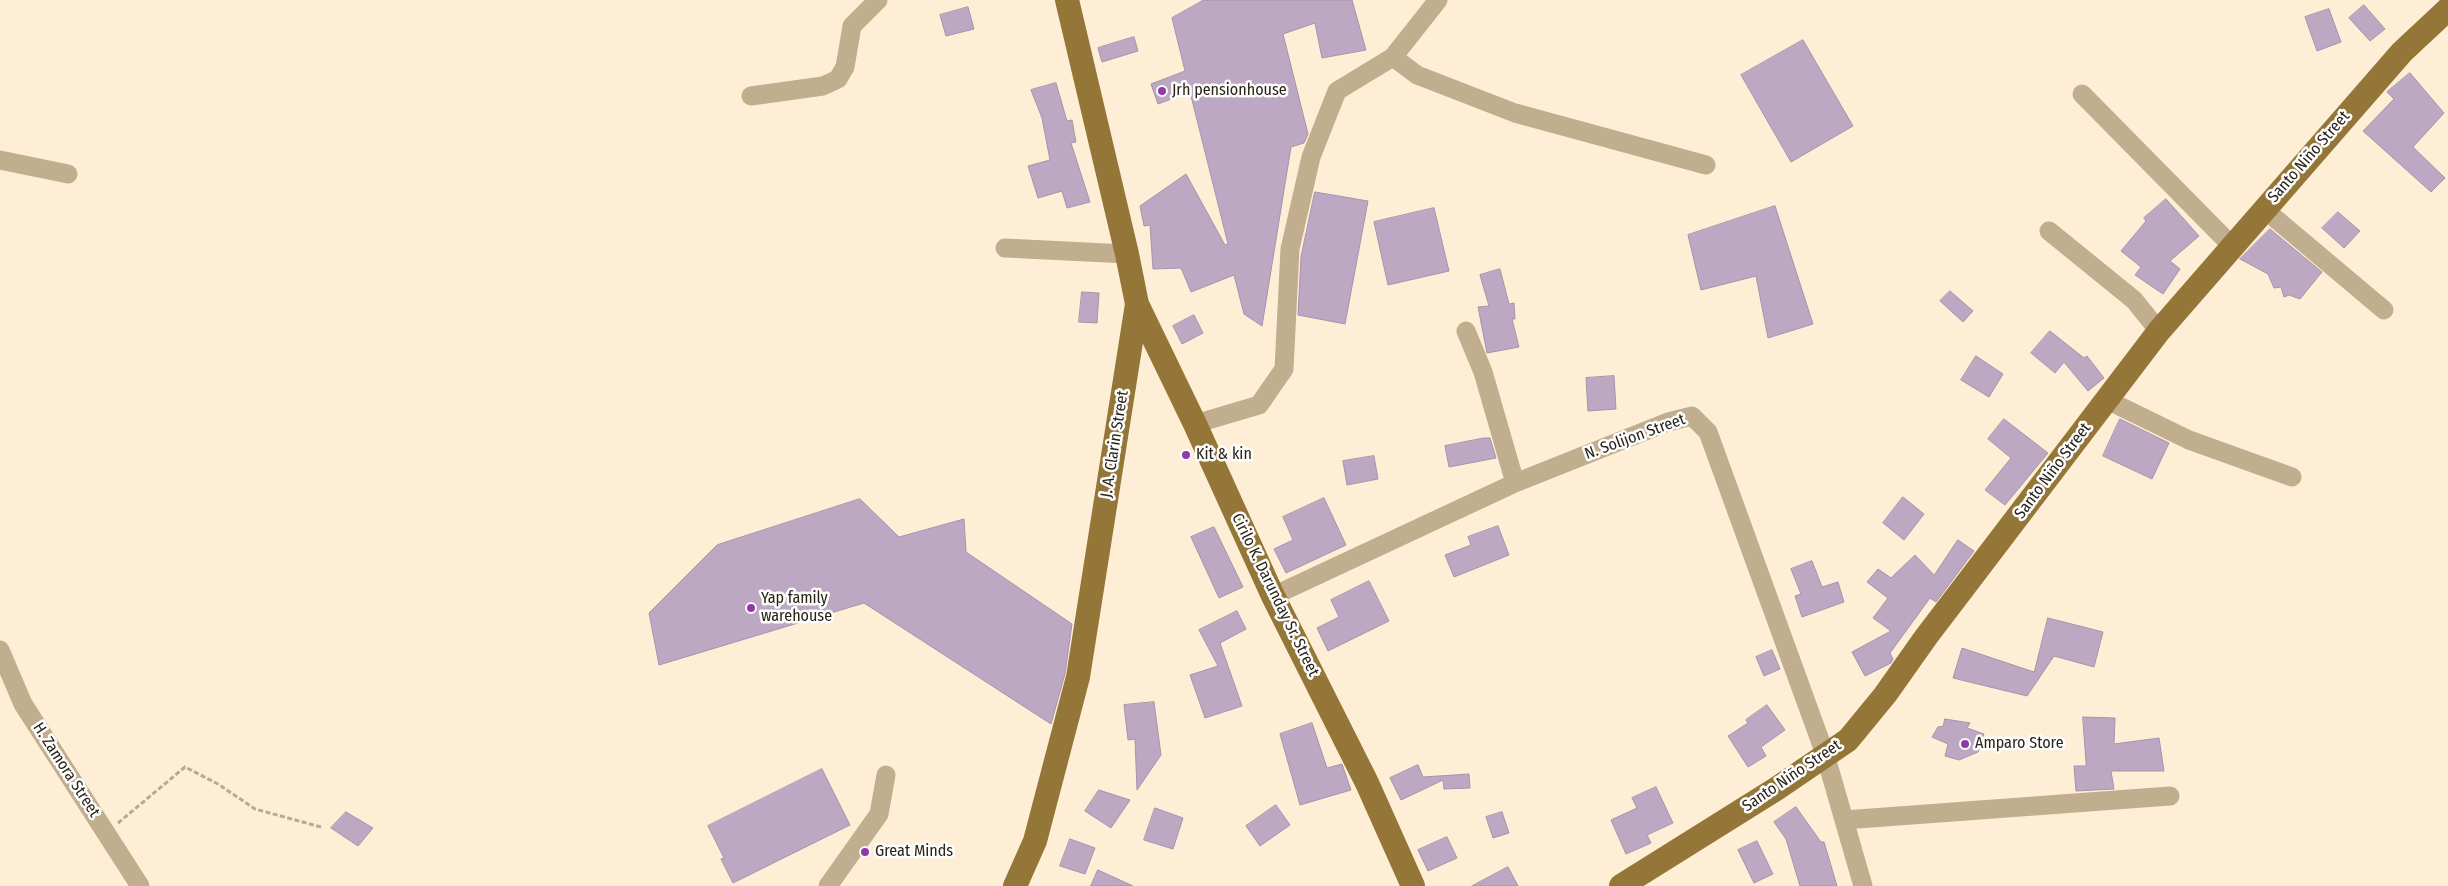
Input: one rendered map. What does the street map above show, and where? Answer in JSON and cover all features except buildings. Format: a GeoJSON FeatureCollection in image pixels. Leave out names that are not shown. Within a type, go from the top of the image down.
{"type":"FeatureCollection","features":[{"type":"Feature","properties":{"kind":"main road","name":"J. A. Clarin Street"},"geometry":{"type":"LineString","coordinates":[[1015,886],[1035,841],[1078,677],[1137,304],[1067,0]]}},
{"type":"Feature","properties":{"kind":"main road","name":"Santo Niño Street"},"geometry":{"type":"LineString","coordinates":[[1621,886],[1776,789],[1848,740],[1885,695],[2160,330],[2402,52],[2448,9]]}},
{"type":"Feature","properties":{"kind":"main road","name":"Cirilo K. Darunday Sr. Street"},"geometry":{"type":"LineString","coordinates":[[1137,304],[1195,424],[1273,596],[1367,783],[1413,886]]}},
{"type":"Feature","properties":{"kind":"street"},"geometry":{"type":"LineString","coordinates":[[751,96],[823,86],[838,79],[845,67],[852,26],[878,0]]}},
{"type":"Feature","properties":{"kind":"street"},"geometry":{"type":"LineString","coordinates":[[1195,424],[1260,405],[1284,370],[1290,249],[1311,157],[1338,91],[1393,57],[1438,0]]}},
{"type":"Feature","properties":{"kind":"street"},"geometry":{"type":"LineString","coordinates":[[1393,57],[1417,76],[1515,113],[1706,165]]}},
{"type":"Feature","properties":{"kind":"street"},"geometry":{"type":"LineString","coordinates":[[2082,94],[2232,246]]}},
{"type":"Feature","properties":{"kind":"street"},"geometry":{"type":"LineString","coordinates":[[0,160],[68,174]]}},
{"type":"Feature","properties":{"kind":"street"},"geometry":{"type":"LineString","coordinates":[[2264,209],[2384,310]]}},
{"type":"Feature","properties":{"kind":"street"},"geometry":{"type":"LineString","coordinates":[[2049,231],[2134,300],[2160,330]]}},
{"type":"Feature","properties":{"kind":"street"},"geometry":{"type":"LineString","coordinates":[[1004,248],[1127,254]]}},
{"type":"Feature","properties":{"kind":"street"},"geometry":{"type":"LineString","coordinates":[[1466,331],[1483,372],[1515,483]]}},
{"type":"Feature","properties":{"kind":"street"},"geometry":{"type":"LineString","coordinates":[[2107,400],[2189,440],[2292,477]]}},
{"type":"Feature","properties":{"kind":"street","name":"N. Solijon Street"},"geometry":{"type":"LineString","coordinates":[[1273,596],[1515,483],[1668,422],[1692,416],[1708,432],[1825,754]]}},
{"type":"Feature","properties":{"kind":"street","name":"H. Zamora Street"},"geometry":{"type":"LineString","coordinates":[[0,650],[23,704],[140,886]]}},
{"type":"Feature","properties":{"kind":"street"},"geometry":{"type":"LineString","coordinates":[[1825,754],[1863,886]]}},
{"type":"Feature","properties":{"kind":"street"},"geometry":{"type":"LineString","coordinates":[[828,886],[879,814],[886,775]]}},
{"type":"Feature","properties":{"kind":"street"},"geometry":{"type":"LineString","coordinates":[[1844,820],[2170,796]]}},
{"type":"Feature","properties":{"kind":"path"},"geometry":{"type":"LineString","coordinates":[[106,833],[185,767],[218,784],[255,809],[321,827]]}},
{"type":"Feature","properties":{"kind":"place","name":"Jrh pensionhouse"},"geometry":{"type":"Point","coordinates":[1162,91]}},
{"type":"Feature","properties":{"kind":"place","name":"Kit & kin"},"geometry":{"type":"Point","coordinates":[1186,455]}},
{"type":"Feature","properties":{"kind":"place","name":"Yap family warehouse"},"geometry":{"type":"Point","coordinates":[751,608]}},
{"type":"Feature","properties":{"kind":"place","name":"Amparo Store"},"geometry":{"type":"Point","coordinates":[1965,744]}},
{"type":"Feature","properties":{"kind":"place","name":"Great Minds"},"geometry":{"type":"Point","coordinates":[865,852]}}]}
